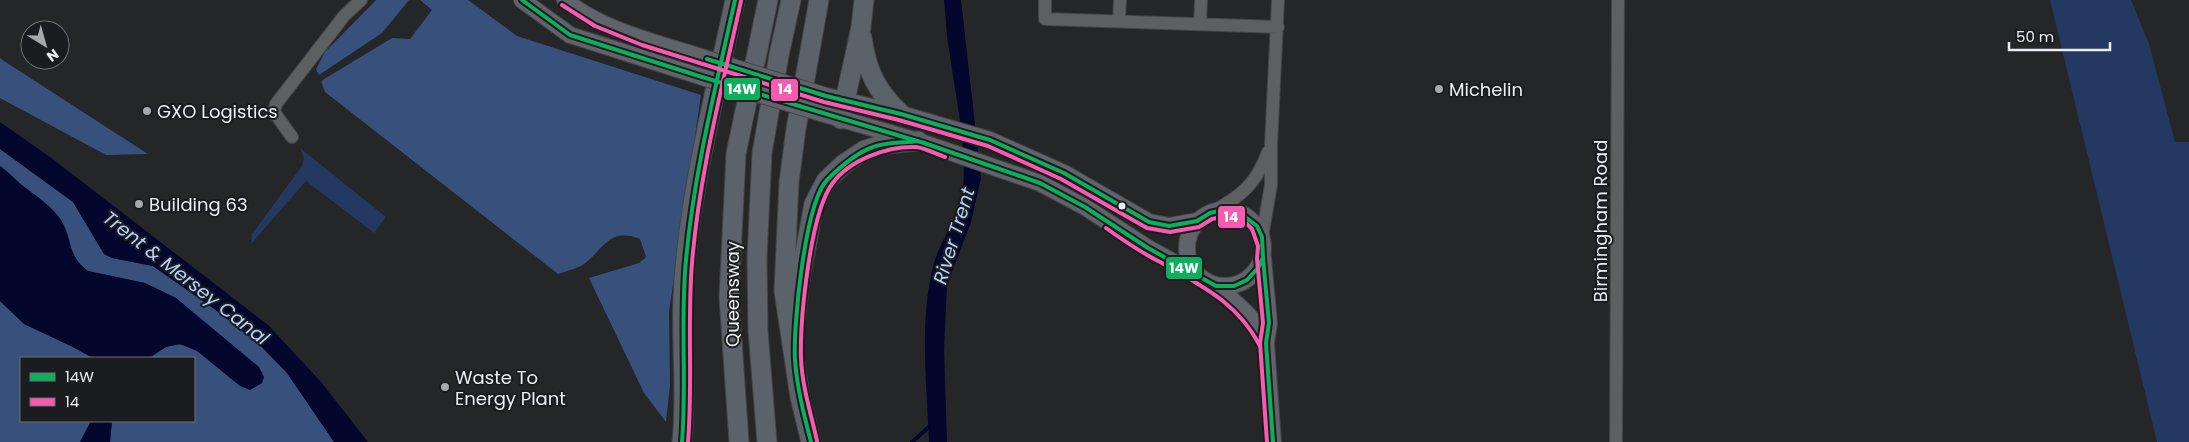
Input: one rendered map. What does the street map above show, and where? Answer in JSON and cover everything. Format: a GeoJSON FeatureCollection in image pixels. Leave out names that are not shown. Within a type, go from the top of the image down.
{"type":"FeatureCollection","features":[{"type":"Feature","properties":{"kind":"highway"},"geometry":{"type":"LineString","coordinates":[[682,442],[684,399],[683,298],[692,218],[709,122],[735,0]]}},
{"type":"Feature","properties":{"kind":"highway","name":"Queensway"},"geometry":{"type":"LineString","coordinates":[[739,442],[729,297],[736,154],[768,0]]}},
{"type":"Feature","properties":{"kind":"highway","name":"Queensway"},"geometry":{"type":"LineString","coordinates":[[767,442],[758,331],[757,258],[762,153],[778,55],[791,0]]}},
{"type":"Feature","properties":{"kind":"highway"},"geometry":{"type":"LineString","coordinates":[[811,442],[800,397],[784,291],[786,225],[796,128],[819,0]]}},
{"type":"Feature","properties":{"kind":"highway"},"geometry":{"type":"LineString","coordinates":[[840,119],[861,27],[864,0]]}},
{"type":"Feature","properties":{"kind":"highway"},"geometry":{"type":"LineString","coordinates":[[861,27],[866,61],[870,73],[888,102],[901,114]]}},
{"type":"Feature","properties":{"kind":"highway"},"geometry":{"type":"LineString","coordinates":[[794,359],[799,285],[814,204],[820,192],[834,172],[865,150],[886,144],[921,142]]}},
{"type":"Feature","properties":{"kind":"main road"},"geometry":{"type":"LineString","coordinates":[[522,0],[570,35],[702,77],[921,142],[1047,187],[1085,206],[1148,248],[1216,286],[1255,322],[1261,330],[1266,343]]}},
{"type":"Feature","properties":{"kind":"main road"},"geometry":{"type":"LineString","coordinates":[[565,0],[598,20],[707,59],[826,96],[845,99],[901,114],[990,140],[1064,173],[1149,222],[1169,226],[1228,209],[1240,212],[1257,226],[1262,238],[1262,258],[1269,323],[1266,343],[1273,442]]}},
{"type":"Feature","properties":{"kind":"main road"},"geometry":{"type":"LineString","coordinates":[[1199,276],[1194,271],[1187,256],[1187,243],[1191,230],[1204,217]]}},
{"type":"Feature","properties":{"kind":"main road"},"geometry":{"type":"LineString","coordinates":[[1216,286],[1234,286],[1247,280],[1258,268],[1262,258]]}},
{"type":"Feature","properties":{"kind":"street"},"geometry":{"type":"LineString","coordinates":[[292,137],[274,112],[276,104],[344,16],[361,0]]}},
{"type":"Feature","properties":{"kind":"street"},"geometry":{"type":"LineString","coordinates":[[1045,0],[1045,19],[1278,27]]}},
{"type":"Feature","properties":{"kind":"street"},"geometry":{"type":"LineString","coordinates":[[1119,21],[1120,0]]}},
{"type":"Feature","properties":{"kind":"street"},"geometry":{"type":"LineString","coordinates":[[1200,24],[1201,0]]}},
{"type":"Feature","properties":{"kind":"street"},"geometry":{"type":"LineString","coordinates":[[1262,238],[1271,185],[1271,145],[1278,0]]}},
{"type":"Feature","properties":{"kind":"street","name":"Birmingham Road"},"geometry":{"type":"LineString","coordinates":[[1616,442],[1618,0]]}},
{"type":"Feature","properties":{"kind":"street"},"geometry":{"type":"LineString","coordinates":[[1204,217],[1231,202],[1249,188],[1263,167],[1271,145]]}},
{"type":"Feature","properties":{"kind":"shaded area"},"geometry":{"type":"Polygon","coordinates":[[[376,0],[409,0],[382,33],[319,75],[316,69],[325,52],[376,0]]]}},
{"type":"Feature","properties":{"kind":"shaded area"},"geometry":{"type":"Polygon","coordinates":[[[420,0],[468,0],[517,36],[701,95],[669,312],[670,386],[666,422],[644,393],[589,278],[639,263],[646,257],[640,239],[630,236],[614,238],[608,241],[584,264],[558,274],[325,92],[321,81],[392,38],[410,39],[432,10],[420,0]]]}},
{"type":"Feature","properties":{"kind":"shaded area"},"geometry":{"type":"Polygon","coordinates":[[[2050,0],[2131,0],[2149,44],[2175,142],[2189,142],[2189,442],[2157,442],[2050,0]]]}},
{"type":"Feature","properties":{"kind":"shaded area"},"geometry":{"type":"Polygon","coordinates":[[[0,58],[148,154],[106,155],[0,98],[0,58]]]}},
{"type":"Feature","properties":{"kind":"shaded area"},"geometry":{"type":"Polygon","coordinates":[[[300,148],[386,217],[374,233],[306,181],[251,244],[252,234],[302,166],[304,158],[300,148]]]}},
{"type":"Feature","properties":{"kind":"shaded area"},"geometry":{"type":"Polygon","coordinates":[[[0,149],[73,202],[104,254],[112,258],[153,266],[217,311],[260,345],[287,373],[334,442],[110,442],[112,422],[195,422],[195,357],[151,357],[166,347],[184,345],[193,348],[210,359],[231,379],[263,373],[176,298],[145,283],[88,271],[73,254],[65,227],[57,215],[0,166],[0,149]]]}},
{"type":"Feature","properties":{"kind":"shaded area"},"geometry":{"type":"Polygon","coordinates":[[[0,301],[24,324],[91,357],[20,357],[20,422],[90,422],[80,442],[0,442],[0,301]]]}},
{"type":"Feature","properties":{"kind":"water","name":"River Trent"},"geometry":{"type":"Polygon","coordinates":[[[944,0],[961,0],[981,178],[971,222],[947,285],[944,349],[947,442],[929,442],[925,354],[926,310],[933,267],[958,209],[963,189],[964,171],[962,136],[948,43],[944,0]]]}},
{"type":"Feature","properties":{"kind":"water","name":"Trent & Mersey Canal"},"geometry":{"type":"Polygon","coordinates":[[[0,122],[50,157],[268,325],[321,382],[368,442],[334,442],[287,373],[260,345],[217,311],[153,266],[112,258],[104,254],[73,202],[0,149],[0,122]]]}},
{"type":"Feature","properties":{"kind":"water"},"geometry":{"type":"Polygon","coordinates":[[[0,166],[57,215],[65,227],[73,254],[88,271],[145,283],[176,298],[259,367],[264,377],[262,383],[250,390],[240,386],[197,351],[180,344],[166,347],[151,357],[91,357],[24,324],[0,301],[0,166]]]}},
{"type":"Feature","properties":{"kind":"water"},"geometry":{"type":"Polygon","coordinates":[[[90,422],[112,422],[110,442],[80,442],[90,422]]]}},
{"type":"Feature","properties":{"kind":"waterway"},"geometry":{"type":"LineString","coordinates":[[912,442],[929,427]]}},
{"type":"Feature","properties":{"kind":"transit line","name":"14W"},"geometry":{"type":"LineString","coordinates":[[522,0],[570,35],[702,77],[924,143],[1040,183],[1085,207],[1148,248],[1216,286],[1234,286],[1247,280],[1258,268],[1263,258],[1262,237],[1257,226],[1240,213],[1227,209],[1210,213],[1197,221],[1169,226],[1149,222],[1064,173],[990,140],[901,114],[826,96],[707,59]]}},
{"type":"Feature","properties":{"kind":"transit line","name":"14W"},"geometry":{"type":"LineString","coordinates":[[682,442],[684,396],[683,328],[686,260],[694,194],[706,129],[735,0]]}},
{"type":"Feature","properties":{"kind":"transit line","name":"14"},"geometry":{"type":"LineString","coordinates":[[688,442],[691,285],[695,230],[712,132],[741,1]]}},
{"type":"Feature","properties":{"kind":"transit line","name":"14"},"geometry":{"type":"LineString","coordinates":[[562,5],[595,26],[642,45],[824,102],[899,120],[988,146],[1061,179],[1147,228],[1170,232],[1199,227],[1212,219],[1227,216],[1244,221],[1252,229],[1258,246],[1257,259],[1263,323],[1260,343],[1267,442]]}},
{"type":"Feature","properties":{"kind":"transit line","name":"14W"},"geometry":{"type":"LineString","coordinates":[[811,442],[797,381],[795,343],[802,266],[812,213],[819,193],[832,175],[860,153],[884,144],[918,141]]}},
{"type":"Feature","properties":{"kind":"transit line","name":"14"},"geometry":{"type":"LineString","coordinates":[[817,441],[803,379],[801,341],[812,242],[824,198],[839,175],[858,161],[881,152],[905,147],[916,147],[945,157]]}},
{"type":"Feature","properties":{"kind":"transit line","name":"14"},"geometry":{"type":"LineString","coordinates":[[1106,228],[1140,251],[1218,297],[1241,318],[1260,346]]}},
{"type":"Feature","properties":{"kind":"transit line","name":"14W"},"geometry":{"type":"LineString","coordinates":[[1263,258],[1269,323],[1266,343],[1273,442]]}},
{"type":"Feature","properties":{"kind":"place","name":"Michelin"},"geometry":{"type":"Point","coordinates":[1439,89]}},
{"type":"Feature","properties":{"kind":"place","name":"GXO Logistics"},"geometry":{"type":"Point","coordinates":[147,111]}},
{"type":"Feature","properties":{"kind":"place","name":"Building 63"},"geometry":{"type":"Point","coordinates":[139,204]}},
{"type":"Feature","properties":{"kind":"place","name":"Waste To Energy Plant"},"geometry":{"type":"Point","coordinates":[445,387]}}]}
